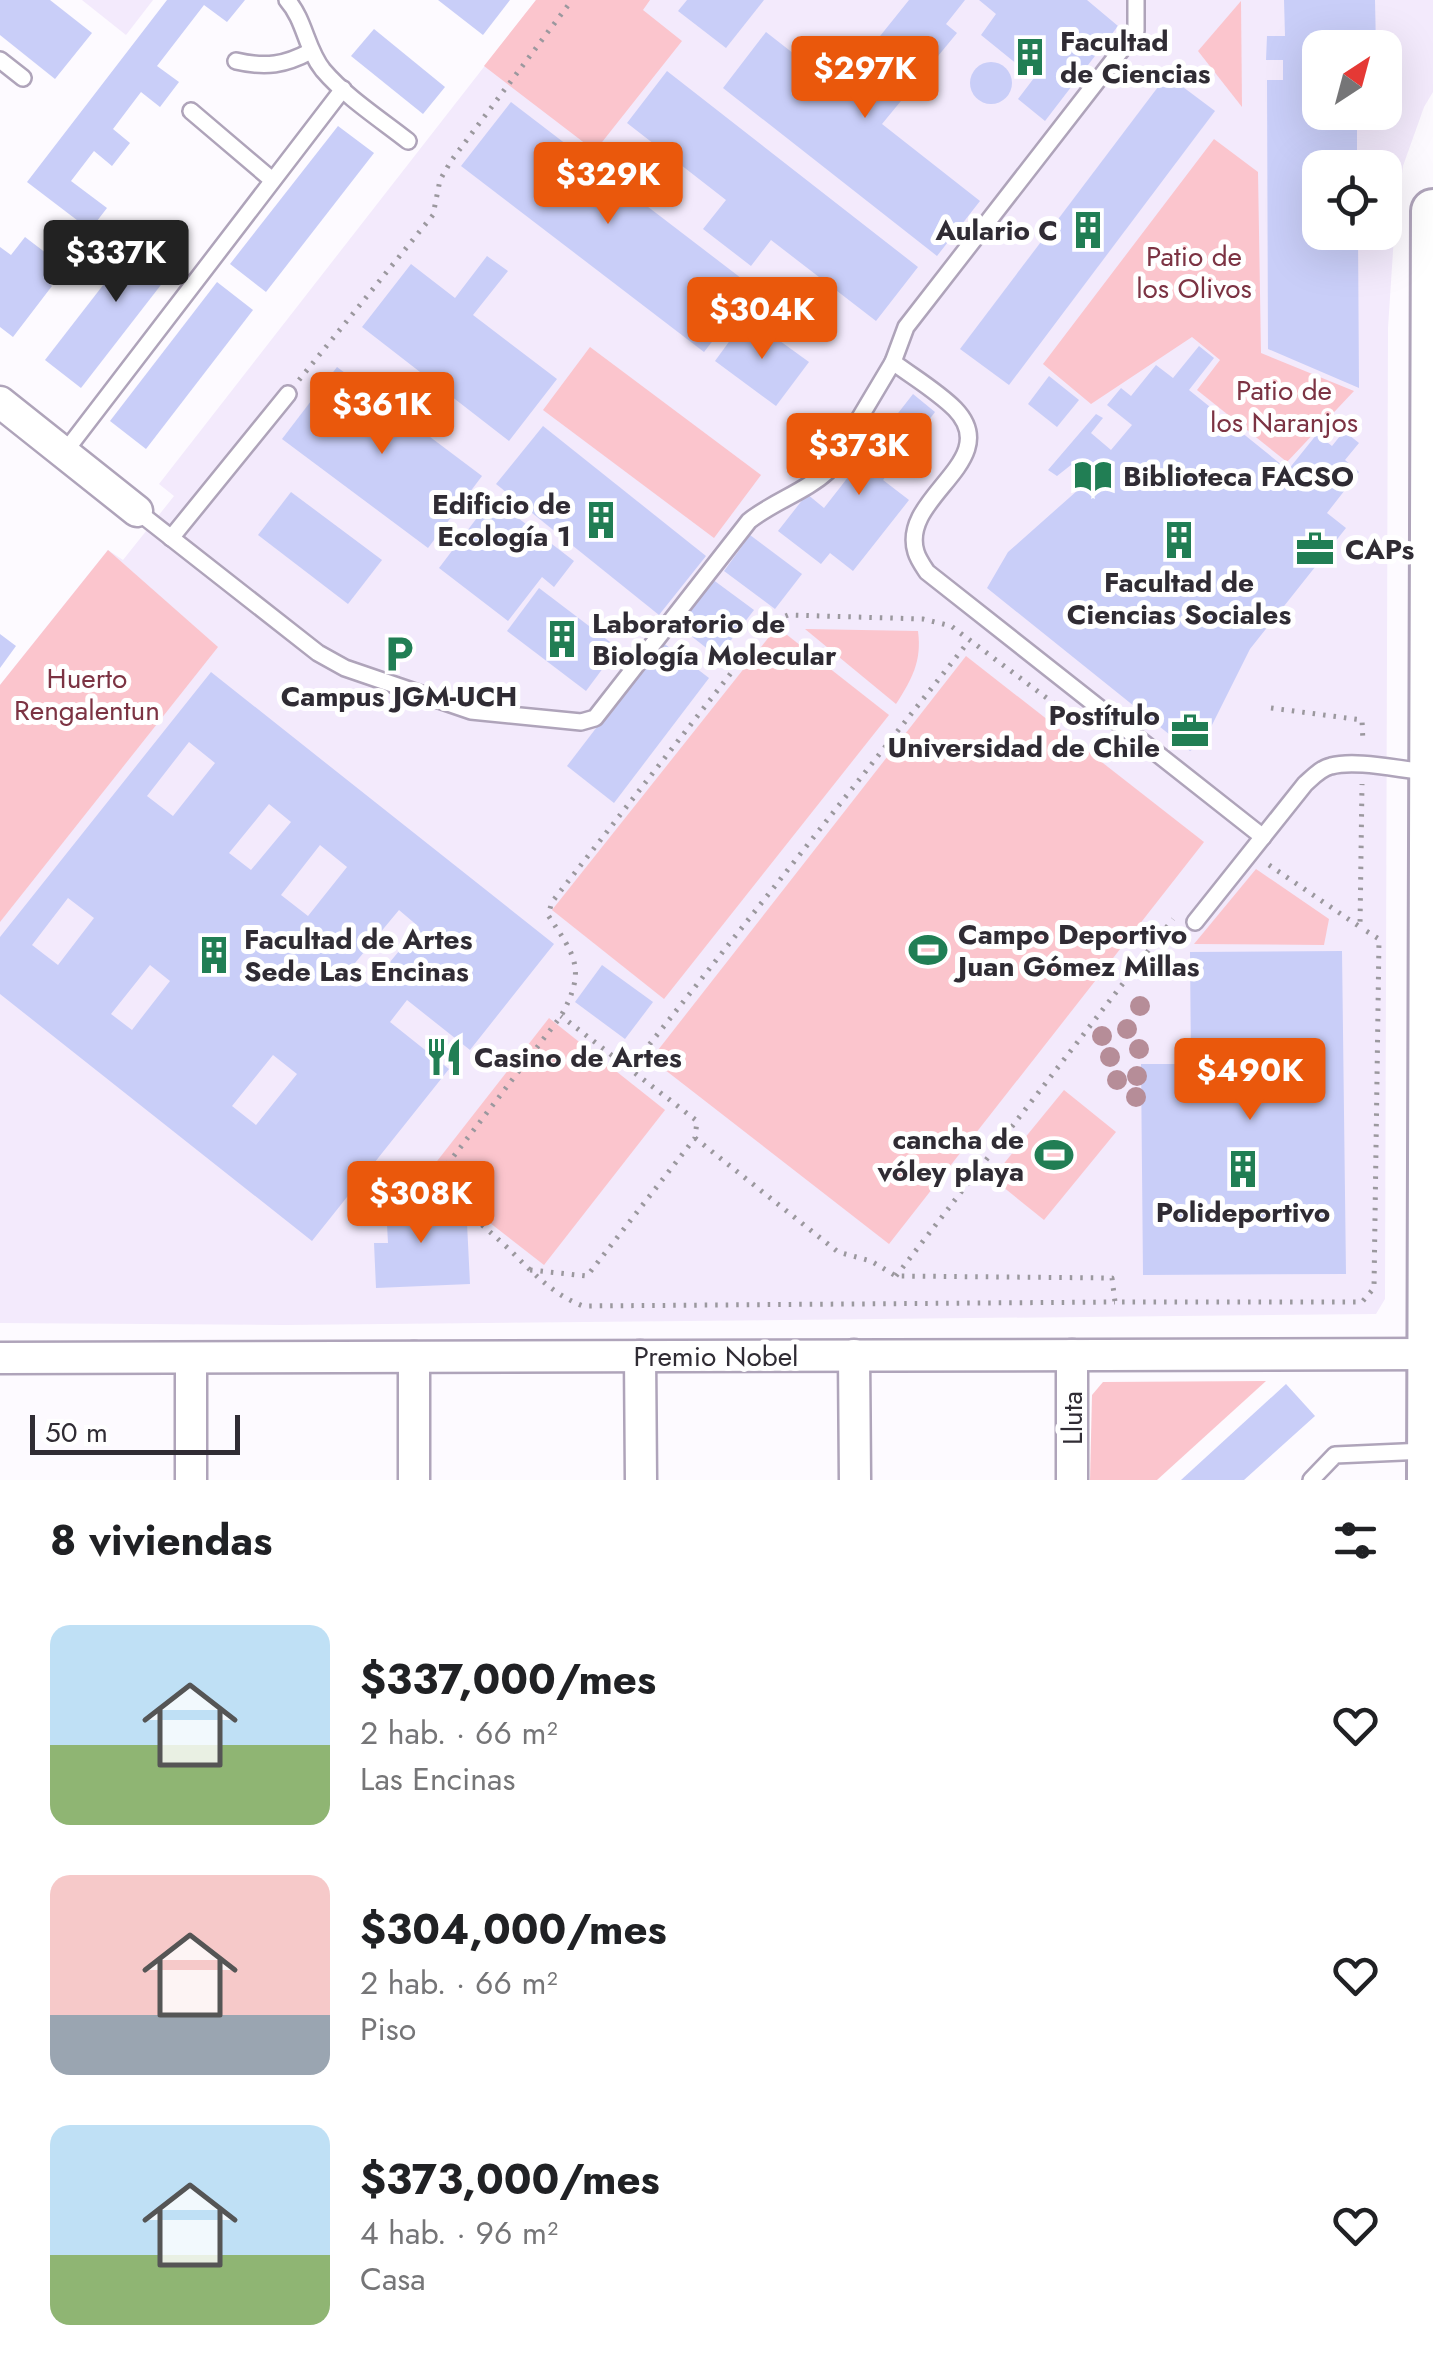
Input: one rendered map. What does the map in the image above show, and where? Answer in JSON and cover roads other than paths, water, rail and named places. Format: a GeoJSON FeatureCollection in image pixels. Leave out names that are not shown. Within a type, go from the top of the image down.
{"type":"FeatureCollection","features":[{"type":"Feature","properties":{"kind":"street"},"geometry":{"type":"LineString","coordinates":[[1429,1465],[1433,211]]}},
{"type":"Feature","properties":{"kind":"street"},"geometry":{"type":"LineString","coordinates":[[0,402],[137,511]]}},
{"type":"Feature","properties":{"kind":"street","name":"Premio Nobel"},"geometry":{"type":"LineString","coordinates":[[0,1358],[1430,1354]]}},
{"type":"Feature","properties":{"kind":"street","name":"Lluta"},"geometry":{"type":"LineString","coordinates":[[1072,1355],[1072,1480]]}},
{"type":"Feature","properties":{"kind":"street"},"geometry":{"type":"LineString","coordinates":[[640,1356],[641,1480]]}},
{"type":"Feature","properties":{"kind":"street"},"geometry":{"type":"LineString","coordinates":[[854,1356],[854,1480]]}},
{"type":"Feature","properties":{"kind":"street"},"geometry":{"type":"LineString","coordinates":[[414,1357],[414,1480]]}},
{"type":"Feature","properties":{"kind":"street"},"geometry":{"type":"LineString","coordinates":[[190,1358],[191,1480]]}},
{"type":"Feature","properties":{"kind":"lane"},"geometry":{"type":"LineString","coordinates":[[288,0],[297,11],[311,52],[323,70],[408,141]]}},
{"type":"Feature","properties":{"kind":"lane"},"geometry":{"type":"LineString","coordinates":[[137,511],[318,653],[345,668],[471,711],[581,722],[595,718],[749,522],[768,506],[815,483],[828,470],[893,362],[906,327],[1136,31],[1136,0]]}},
{"type":"Feature","properties":{"kind":"lane"},"geometry":{"type":"LineString","coordinates":[[236,61],[258,66],[286,64],[311,52]]}},
{"type":"Feature","properties":{"kind":"lane"},"geometry":{"type":"LineString","coordinates":[[0,60],[23,78]]}},
{"type":"Feature","properties":{"kind":"lane"},"geometry":{"type":"LineString","coordinates":[[64,452],[343,89]]}},
{"type":"Feature","properties":{"kind":"lane"},"geometry":{"type":"LineString","coordinates":[[191,112],[271,179]]}},
{"type":"Feature","properties":{"kind":"lane"},"geometry":{"type":"LineString","coordinates":[[893,362],[955,410],[970,437],[967,453],[925,508],[916,527],[915,550],[927,572],[1263,837]]}},
{"type":"Feature","properties":{"kind":"lane"},"geometry":{"type":"LineString","coordinates":[[171,538],[288,394]]}},
{"type":"Feature","properties":{"kind":"lane"},"geometry":{"type":"LineString","coordinates":[[1195,922],[1305,784],[1321,770],[1332,765],[1430,772]]}},
{"type":"Feature","properties":{"kind":"lane"},"geometry":{"type":"LineString","coordinates":[[1310,1480],[1335,1455],[1360,1451],[1429,1465]]}},
{"type":"Feature","properties":{"kind":"place","name":"Facultad de Ciencias"},"geometry":{"type":"Point","coordinates":[1030,57]}},
{"type":"Feature","properties":{"kind":"place","name":"Aulario C"},"geometry":{"type":"Point","coordinates":[1088,230]}},
{"type":"Feature","properties":{"kind":"place","name":"Biblioteca FACSO"},"geometry":{"type":"Point","coordinates":[1093,476]}},
{"type":"Feature","properties":{"kind":"place","name":"Edificio de Ecología 1"},"geometry":{"type":"Point","coordinates":[601,520]}},
{"type":"Feature","properties":{"kind":"place","name":"Facultad de Ciencias Sociales"},"geometry":{"type":"Point","coordinates":[1179,540]}},
{"type":"Feature","properties":{"kind":"place","name":"CAPs"},"geometry":{"type":"Point","coordinates":[1315,549]}},
{"type":"Feature","properties":{"kind":"place","name":"Laboratorio de Biología Molecular"},"geometry":{"type":"Point","coordinates":[562,639]}},
{"type":"Feature","properties":{"kind":"place","name":"Campus JGM-UCH"},"geometry":{"type":"Point","coordinates":[399,654]}},
{"type":"Feature","properties":{"kind":"place","name":"Postítulo Universidad de Chile"},"geometry":{"type":"Point","coordinates":[1190,731]}},
{"type":"Feature","properties":{"kind":"place","name":"Campo Deportivo Juan Gómez Millas"},"geometry":{"type":"Point","coordinates":[928,950]}},
{"type":"Feature","properties":{"kind":"place","name":"Facultad de Artes Sede Las Encinas"},"geometry":{"type":"Point","coordinates":[214,955]}},
{"type":"Feature","properties":{"kind":"place","name":"Casino de Artes"},"geometry":{"type":"Point","coordinates":[444,1057]}},
{"type":"Feature","properties":{"kind":"place","name":"cancha de vóley playa"},"geometry":{"type":"Point","coordinates":[1054,1155]}},
{"type":"Feature","properties":{"kind":"place","name":"Polideportivo"},"geometry":{"type":"Point","coordinates":[1243,1169]}},
{"type":"Feature","properties":{"kind":"park label","name":"Patio de los Olivos"},"geometry":{"type":"Point","coordinates":[1194,272]}},
{"type":"Feature","properties":{"kind":"park label","name":"Patio de los Naranjos"},"geometry":{"type":"Point","coordinates":[1284,406]}},
{"type":"Feature","properties":{"kind":"park label","name":"Huerto Rengalentun"},"geometry":{"type":"Point","coordinates":[87,694]}}]}
